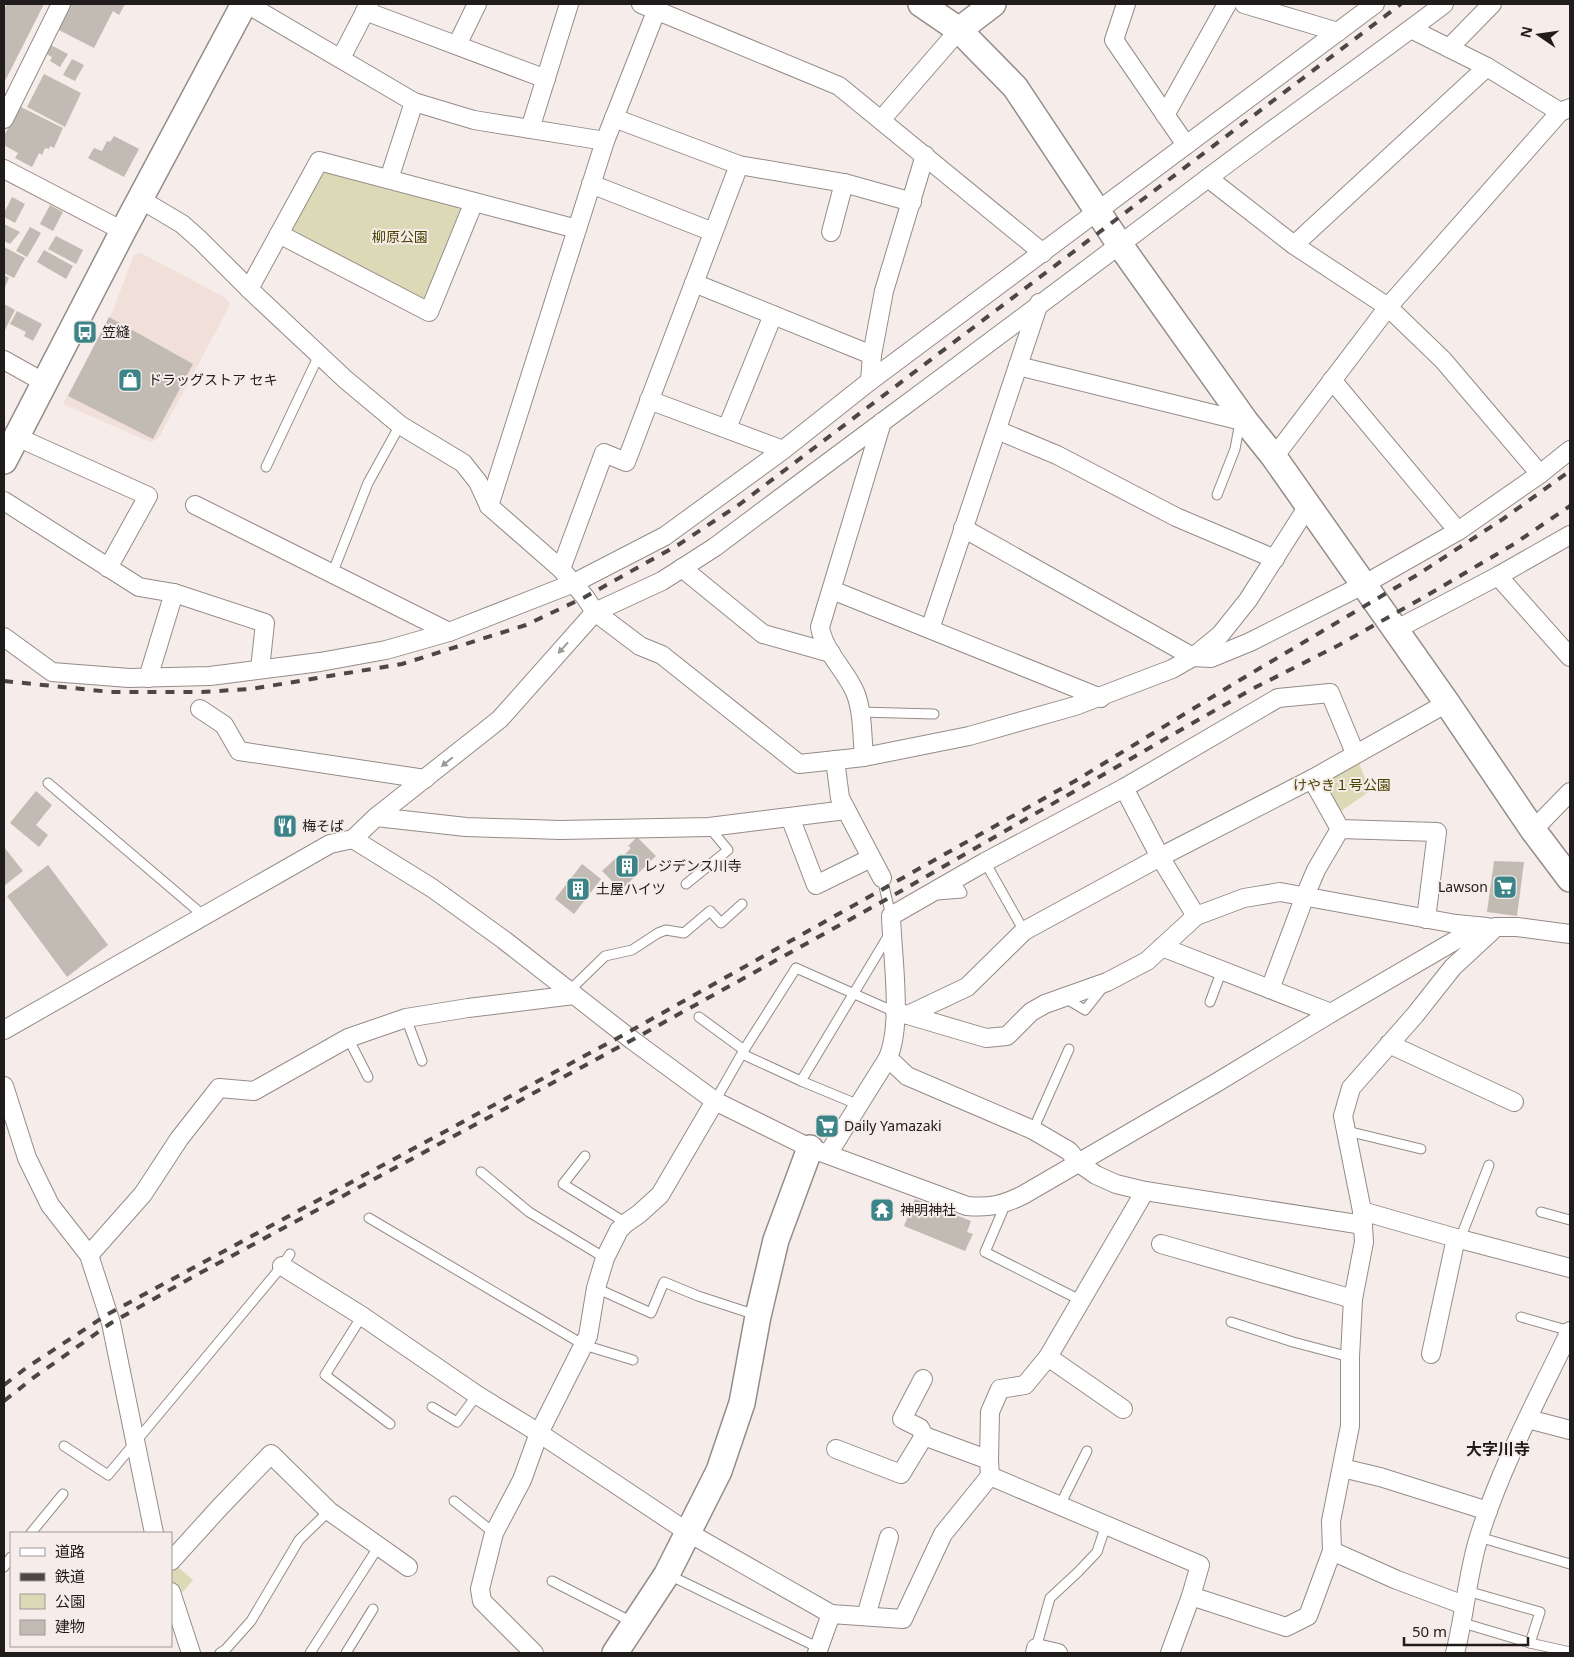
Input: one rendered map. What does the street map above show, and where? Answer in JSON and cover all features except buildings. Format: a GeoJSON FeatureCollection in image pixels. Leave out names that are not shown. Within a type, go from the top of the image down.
{"type":"FeatureCollection","features":[{"type":"Feature","properties":{"kind":"street"},"geometry":{"type":"LineString","coordinates":[[4,119],[61,4]]}},
{"type":"Feature","properties":{"kind":"street"},"geometry":{"type":"LineString","coordinates":[[4,461],[123,231],[246,4],[414,102],[474,120],[605,142]]}},
{"type":"Feature","properties":{"kind":"street"},"geometry":{"type":"LineString","coordinates":[[457,45],[477,4]]}},
{"type":"Feature","properties":{"kind":"street"},"geometry":{"type":"LineString","coordinates":[[530,129],[569,4]]}},
{"type":"Feature","properties":{"kind":"street"},"geometry":{"type":"LineString","coordinates":[[921,4],[959,30],[1015,87],[1120,245],[1243,422],[1274,457],[1447,703],[1533,830],[1570,879]]}},
{"type":"Feature","properties":{"kind":"street"},"geometry":{"type":"LineString","coordinates":[[881,120],[959,30],[993,4]]}},
{"type":"Feature","properties":{"kind":"street"},"geometry":{"type":"LineString","coordinates":[[1126,4],[1114,40],[1186,145]]}},
{"type":"Feature","properties":{"kind":"street"},"geometry":{"type":"LineString","coordinates":[[1165,114],[1227,4]]}},
{"type":"Feature","properties":{"kind":"street"},"geometry":{"type":"LineString","coordinates":[[1244,4],[1338,32]]}},
{"type":"Feature","properties":{"kind":"street"},"geometry":{"type":"LineString","coordinates":[[4,637],[52,672],[129,678],[210,676],[320,662],[386,650],[449,632],[574,583],[665,536],[783,450],[870,381],[1375,4]]}},
{"type":"Feature","properties":{"kind":"street"},"geometry":{"type":"LineString","coordinates":[[4,1030],[330,844],[353,839],[376,818],[500,719],[595,612],[662,581],[723,542],[1039,303],[1444,4]]}},
{"type":"Feature","properties":{"kind":"street"},"geometry":{"type":"LineString","coordinates":[[1449,48],[1492,4]]}},
{"type":"Feature","properties":{"kind":"street"},"geometry":{"type":"LineString","coordinates":[[489,506],[591,184],[652,6],[839,86],[1043,253]]}},
{"type":"Feature","properties":{"kind":"street"},"geometry":{"type":"LineString","coordinates":[[340,58],[367,7],[457,45],[546,79]]}},
{"type":"Feature","properties":{"kind":"street"},"geometry":{"type":"LineString","coordinates":[[1274,457],[1388,307],[1565,110],[1411,28]]}},
{"type":"Feature","properties":{"kind":"street"},"geometry":{"type":"LineString","coordinates":[[1294,245],[1487,67]]}},
{"type":"Feature","properties":{"kind":"street"},"geometry":{"type":"LineString","coordinates":[[389,179],[414,102]]}},
{"type":"Feature","properties":{"kind":"street"},"geometry":{"type":"LineString","coordinates":[[614,118],[739,165],[844,184],[912,202]]}},
{"type":"Feature","properties":{"kind":"street"},"geometry":{"type":"LineString","coordinates":[[870,381],[872,355],[884,291],[925,155]]}},
{"type":"Feature","properties":{"kind":"street"},"geometry":{"type":"LineString","coordinates":[[249,289],[319,161],[577,229]]}},
{"type":"Feature","properties":{"kind":"street"},"geometry":{"type":"LineString","coordinates":[[561,569],[604,453],[626,462],[739,165]]}},
{"type":"Feature","properties":{"kind":"street"},"geometry":{"type":"LineString","coordinates":[[4,169],[123,231]]}},
{"type":"Feature","properties":{"kind":"street"},"geometry":{"type":"LineString","coordinates":[[1208,178],[1294,245],[1388,307],[1443,360],[1540,474]]}},
{"type":"Feature","properties":{"kind":"street"},"geometry":{"type":"LineString","coordinates":[[591,184],[713,232]]}},
{"type":"Feature","properties":{"kind":"street"},"geometry":{"type":"LineString","coordinates":[[831,232],[844,184]]}},
{"type":"Feature","properties":{"kind":"street"},"geometry":{"type":"LineString","coordinates":[[140,199],[182,224],[346,380],[400,424],[463,463],[478,482],[489,506],[561,569],[574,583],[595,612],[640,646],[662,655],[799,764],[864,757],[969,736],[1100,698],[1172,669],[1193,657],[1220,635],[1248,600],[1276,559],[1308,506]]}},
{"type":"Feature","properties":{"kind":"street"},"geometry":{"type":"LineString","coordinates":[[279,234],[429,312],[474,202]]}},
{"type":"Feature","properties":{"kind":"street"},"geometry":{"type":"LineString","coordinates":[[694,283],[872,355]]}},
{"type":"Feature","properties":{"kind":"street"},"geometry":{"type":"LineString","coordinates":[[930,629],[1039,303]]}},
{"type":"Feature","properties":{"kind":"street"},"geometry":{"type":"LineString","coordinates":[[727,428],[774,315]]}},
{"type":"Feature","properties":{"kind":"street"},"geometry":{"type":"LineString","coordinates":[[4,360],[45,383]]}},
{"type":"Feature","properties":{"kind":"street"},"geometry":{"type":"LineString","coordinates":[[1018,366],[1243,422]]}},
{"type":"Feature","properties":{"kind":"street"},"geometry":{"type":"LineString","coordinates":[[1332,380],[1458,531]]}},
{"type":"Feature","properties":{"kind":"street"},"geometry":{"type":"LineString","coordinates":[[649,400],[783,450]]}},
{"type":"Feature","properties":{"kind":"street"},"geometry":{"type":"LineString","coordinates":[[864,757],[855,692],[822,639],[820,627],[882,422]]}},
{"type":"Feature","properties":{"kind":"street"},"geometry":{"type":"LineString","coordinates":[[997,430],[1057,455],[1176,517],[1276,559]]}},
{"type":"Feature","properties":{"kind":"street"},"geometry":{"type":"LineString","coordinates":[[16,437],[148,496],[108,568]]}},
{"type":"Feature","properties":{"kind":"street"},"geometry":{"type":"LineString","coordinates":[[963,528],[1193,657],[1211,658],[1250,642],[1363,585],[1458,531],[1540,474],[1570,450]]}},
{"type":"Feature","properties":{"kind":"street"},"geometry":{"type":"LineString","coordinates":[[4,501],[139,587],[174,593],[265,623],[260,669]]}},
{"type":"Feature","properties":{"kind":"street"},"geometry":{"type":"LineString","coordinates":[[195,505],[449,632]]}},
{"type":"Feature","properties":{"kind":"street"},"geometry":{"type":"LineString","coordinates":[[1395,630],[1498,576],[1570,535]]}},
{"type":"Feature","properties":{"kind":"street"},"geometry":{"type":"LineString","coordinates":[[682,568],[763,634],[831,653]]}},
{"type":"Feature","properties":{"kind":"street"},"geometry":{"type":"LineString","coordinates":[[1498,576],[1570,657]]}},
{"type":"Feature","properties":{"kind":"street"},"geometry":{"type":"LineString","coordinates":[[832,590],[1100,698]]}},
{"type":"Feature","properties":{"kind":"street"},"geometry":{"type":"LineString","coordinates":[[148,678],[174,593]]}},
{"type":"Feature","properties":{"kind":"street"},"geometry":{"type":"LineString","coordinates":[[615,1653],[667,1574],[719,1471],[742,1402],[758,1316],[776,1240],[819,1151],[859,1105],[894,1046],[902,1014],[891,923],[926,896],[954,879],[1124,788],[1278,698],[1330,693],[1355,753]]}},
{"type":"Feature","properties":{"kind":"street"},"geometry":{"type":"LineString","coordinates":[[902,1014],[967,987],[1024,932],[1160,857],[1312,779],[1355,753],[1447,703]]}},
{"type":"Feature","properties":{"kind":"street"},"geometry":{"type":"LineString","coordinates":[[200,709],[224,725],[239,752],[426,779]]}},
{"type":"Feature","properties":{"kind":"street"},"geometry":{"type":"LineString","coordinates":[[835,760],[840,798],[882,878]]}},
{"type":"Feature","properties":{"kind":"street"},"geometry":{"type":"LineString","coordinates":[[1312,779],[1340,829]]}},
{"type":"Feature","properties":{"kind":"street"},"geometry":{"type":"LineString","coordinates":[[1124,788],[1160,857],[1196,916]]}},
{"type":"Feature","properties":{"kind":"street"},"geometry":{"type":"LineString","coordinates":[[1533,830],[1570,792]]}},
{"type":"Feature","properties":{"kind":"street"},"geometry":{"type":"LineString","coordinates":[[376,818],[466,826],[550,830],[709,827],[846,810]]}},
{"type":"Feature","properties":{"kind":"street"},"geometry":{"type":"LineString","coordinates":[[790,817],[816,885],[871,858]]}},
{"type":"Feature","properties":{"kind":"street"},"geometry":{"type":"LineString","coordinates":[[1270,989],[1316,870],[1340,829]]}},
{"type":"Feature","properties":{"kind":"street"},"geometry":{"type":"LineString","coordinates":[[1340,829],[1437,832],[1426,919]]}},
{"type":"Feature","properties":{"kind":"street"},"geometry":{"type":"LineString","coordinates":[[353,839],[432,888],[504,940],[715,1101],[819,1151],[967,1206],[985,1208],[1006,1203],[1023,1195],[1456,940],[1496,927]]}},
{"type":"Feature","properties":{"kind":"street"},"geometry":{"type":"LineString","coordinates":[[902,1014],[986,1038],[1007,1036],[1030,1012],[1045,1004],[1107,982],[1147,961],[1196,916],[1244,898],[1280,892],[1456,924],[1517,927],[1570,934]]}},
{"type":"Feature","properties":{"kind":"street"},"geometry":{"type":"LineString","coordinates":[[1191,1596],[1286,1627],[1308,1616],[1332,1551],[1331,1521],[1350,1426],[1350,1357],[1353,1299],[1364,1242],[1362,1218],[1344,1116],[1351,1088],[1454,967],[1496,927]]}},
{"type":"Feature","properties":{"kind":"street"},"geometry":{"type":"LineString","coordinates":[[1162,947],[1331,1013]]}},
{"type":"Feature","properties":{"kind":"street"},"geometry":{"type":"LineString","coordinates":[[89,1255],[143,1194],[178,1139],[219,1088],[254,1091],[348,1038],[406,1018],[571,993]]}},
{"type":"Feature","properties":{"kind":"street"},"geometry":{"type":"LineString","coordinates":[[1389,1044],[1514,1102]]}},
{"type":"Feature","properties":{"kind":"street"},"geometry":{"type":"LineString","coordinates":[[888,1058],[907,1076],[1033,1130],[1069,1151],[1079,1163],[1096,1175],[1116,1184],[1145,1191],[1362,1218],[1458,1239],[1570,1268]]}},
{"type":"Feature","properties":{"kind":"street"},"geometry":{"type":"LineString","coordinates":[[4,1086],[27,1158],[50,1205],[89,1255],[111,1323],[154,1532]]}},
{"type":"Feature","properties":{"kind":"street"},"geometry":{"type":"LineString","coordinates":[[534,1653],[482,1601],[480,1595],[494,1533],[522,1480],[538,1433],[588,1336],[596,1288],[605,1258],[619,1230],[660,1195],[715,1101]]}},
{"type":"Feature","properties":{"kind":"street"},"geometry":{"type":"LineString","coordinates":[[286,1260],[362,1316],[477,1395],[689,1533],[831,1614],[903,1619],[943,1534],[989,1468],[990,1412],[1000,1389],[1025,1385],[1048,1357],[1145,1191]]}},
{"type":"Feature","properties":{"kind":"street"},"geometry":{"type":"LineString","coordinates":[[1431,1354],[1458,1239]]}},
{"type":"Feature","properties":{"kind":"street"},"geometry":{"type":"LineString","coordinates":[[1161,1244],[1353,1299]]}},
{"type":"Feature","properties":{"kind":"street"},"geometry":{"type":"LineString","coordinates":[[1455,1653],[1463,1623],[1471,1564],[1479,1537],[1528,1419],[1570,1331]]}},
{"type":"Feature","properties":{"kind":"street"},"geometry":{"type":"LineString","coordinates":[[1048,1357],[1123,1410]]}},
{"type":"Feature","properties":{"kind":"street"},"geometry":{"type":"LineString","coordinates":[[923,1380],[902,1419],[920,1428],[924,1436],[1060,1505],[1200,1566],[1170,1653]]}},
{"type":"Feature","properties":{"kind":"street"},"geometry":{"type":"LineString","coordinates":[[1528,1419],[1570,1430]]}},
{"type":"Feature","properties":{"kind":"street"},"geometry":{"type":"LineString","coordinates":[[836,1448],[901,1474],[924,1436]]}},
{"type":"Feature","properties":{"kind":"street"},"geometry":{"type":"LineString","coordinates":[[172,1560],[271,1454],[329,1511],[408,1567]]}},
{"type":"Feature","properties":{"kind":"street"},"geometry":{"type":"LineString","coordinates":[[1342,1468],[1380,1477],[1488,1512]]}},
{"type":"Feature","properties":{"kind":"street"},"geometry":{"type":"LineString","coordinates":[[866,1616],[888,1537]]}},
{"type":"Feature","properties":{"kind":"street"},"geometry":{"type":"LineString","coordinates":[[1332,1551],[1397,1580],[1466,1598]]}},
{"type":"Feature","properties":{"kind":"street"},"geometry":{"type":"LineString","coordinates":[[172,1595],[191,1653]]}},
{"type":"Feature","properties":{"kind":"street"},"geometry":{"type":"LineString","coordinates":[[818,1651],[831,1614]]}},
{"type":"Feature","properties":{"kind":"street"},"geometry":{"type":"LineString","coordinates":[[1035,1650],[1058,1653]]}},
{"type":"Feature","properties":{"kind":"lane"},"geometry":{"type":"LineString","coordinates":[[266,467],[319,355]]}},
{"type":"Feature","properties":{"kind":"lane"},"geometry":{"type":"LineString","coordinates":[[1218,495],[1243,422]]}},
{"type":"Feature","properties":{"kind":"lane"},"geometry":{"type":"LineString","coordinates":[[332,574],[368,483],[400,424]]}},
{"type":"Feature","properties":{"kind":"lane"},"geometry":{"type":"LineString","coordinates":[[859,712],[934,714]]}},
{"type":"Feature","properties":{"kind":"lane"},"geometry":{"type":"LineString","coordinates":[[48,783],[204,916]]}},
{"type":"Feature","properties":{"kind":"lane"},"geometry":{"type":"LineString","coordinates":[[686,884],[728,850],[709,827]]}},
{"type":"Feature","properties":{"kind":"lane"},"geometry":{"type":"LineString","coordinates":[[985,862],[1024,932]]}},
{"type":"Feature","properties":{"kind":"lane"},"geometry":{"type":"LineString","coordinates":[[801,1081],[853,993],[891,923],[882,878]]}},
{"type":"Feature","properties":{"kind":"lane"},"geometry":{"type":"LineString","coordinates":[[571,993],[605,956],[632,950],[658,932],[666,930],[684,934],[710,911],[721,923],[742,904]]}},
{"type":"Feature","properties":{"kind":"lane"},"geometry":{"type":"LineString","coordinates":[[715,1101],[743,1052],[796,968],[902,1014]]}},
{"type":"Feature","properties":{"kind":"lane"},"geometry":{"type":"LineString","coordinates":[[1210,1002],[1222,970]]}},
{"type":"Feature","properties":{"kind":"lane"},"geometry":{"type":"LineString","coordinates":[[699,1017],[743,1052],[801,1081],[859,1105]]}},
{"type":"Feature","properties":{"kind":"lane"},"geometry":{"type":"LineString","coordinates":[[406,1018],[422,1061]]}},
{"type":"Feature","properties":{"kind":"lane"},"geometry":{"type":"LineString","coordinates":[[348,1038],[368,1077]]}},
{"type":"Feature","properties":{"kind":"lane"},"geometry":{"type":"LineString","coordinates":[[1033,1130],[1069,1049]]}},
{"type":"Feature","properties":{"kind":"lane"},"geometry":{"type":"LineString","coordinates":[[1346,1131],[1421,1149]]}},
{"type":"Feature","properties":{"kind":"lane"},"geometry":{"type":"LineString","coordinates":[[586,1156],[563,1184],[626,1223]]}},
{"type":"Feature","properties":{"kind":"lane"},"geometry":{"type":"LineString","coordinates":[[1458,1239],[1489,1165]]}},
{"type":"Feature","properties":{"kind":"lane"},"geometry":{"type":"LineString","coordinates":[[481,1172],[529,1212],[605,1258]]}},
{"type":"Feature","properties":{"kind":"lane"},"geometry":{"type":"LineString","coordinates":[[1006,1203],[985,1252],[1082,1300]]}},
{"type":"Feature","properties":{"kind":"lane"},"geometry":{"type":"LineString","coordinates":[[1541,1212],[1570,1220]]}},
{"type":"Feature","properties":{"kind":"lane"},"geometry":{"type":"LineString","coordinates":[[369,1218],[584,1345],[633,1360]]}},
{"type":"Feature","properties":{"kind":"lane"},"geometry":{"type":"LineString","coordinates":[[64,1446],[108,1475],[286,1260]]}},
{"type":"Feature","properties":{"kind":"lane"},"geometry":{"type":"LineString","coordinates":[[596,1288],[651,1313],[664,1282],[698,1296],[758,1316]]}},
{"type":"Feature","properties":{"kind":"lane"},"geometry":{"type":"LineString","coordinates":[[362,1316],[325,1375],[390,1424]]}},
{"type":"Feature","properties":{"kind":"lane"},"geometry":{"type":"LineString","coordinates":[[1521,1317],[1570,1331]]}},
{"type":"Feature","properties":{"kind":"lane"},"geometry":{"type":"LineString","coordinates":[[1231,1322],[1293,1342],[1350,1357]]}},
{"type":"Feature","properties":{"kind":"lane"},"geometry":{"type":"LineString","coordinates":[[432,1407],[457,1422],[477,1395]]}},
{"type":"Feature","properties":{"kind":"lane"},"geometry":{"type":"LineString","coordinates":[[1060,1505],[1087,1451]]}},
{"type":"Feature","properties":{"kind":"lane"},"geometry":{"type":"LineString","coordinates":[[32,1532],[63,1494]]}},
{"type":"Feature","properties":{"kind":"lane"},"geometry":{"type":"LineString","coordinates":[[454,1501],[494,1533]]}},
{"type":"Feature","properties":{"kind":"lane"},"geometry":{"type":"LineString","coordinates":[[220,1653],[226,1649],[251,1621],[300,1540],[329,1511]]}},
{"type":"Feature","properties":{"kind":"lane"},"geometry":{"type":"LineString","coordinates":[[1035,1650],[1050,1598],[1097,1552],[1106,1525]]}},
{"type":"Feature","properties":{"kind":"lane"},"geometry":{"type":"LineString","coordinates":[[1479,1537],[1570,1564]]}},
{"type":"Feature","properties":{"kind":"lane"},"geometry":{"type":"LineString","coordinates":[[310,1653],[378,1546]]}},
{"type":"Feature","properties":{"kind":"lane"},"geometry":{"type":"LineString","coordinates":[[667,1574],[818,1651]]}},
{"type":"Feature","properties":{"kind":"lane"},"geometry":{"type":"LineString","coordinates":[[552,1581],[634,1623]]}},
{"type":"Feature","properties":{"kind":"lane"},"geometry":{"type":"LineString","coordinates":[[1466,1598],[1540,1612],[1530,1643]]}},
{"type":"Feature","properties":{"kind":"lane"},"geometry":{"type":"LineString","coordinates":[[346,1653],[373,1609]]}},
{"type":"Feature","properties":{"kind":"lane"},"geometry":{"type":"LineString","coordinates":[[1463,1623],[1530,1643],[1570,1652]]}},
{"type":"Feature","properties":{"kind":"shaded area"},"geometry":{"type":"Polygon","coordinates":[[[141,253],[226,298],[230,305],[158,439],[150,442],[63,404],[113,310],[134,255],[141,253]]]}},
{"type":"Feature","properties":{"kind":"green space","name":"柳原公園"},"geometry":{"type":"Polygon","coordinates":[[[319,161],[474,202],[429,312],[279,234],[319,161]]]}},
{"type":"Feature","properties":{"kind":"green space","name":"けやき１号公園"},"geometry":{"type":"Polygon","coordinates":[[[1355,753],[1370,791],[1334,816],[1312,779],[1355,753]]]}},
{"type":"Feature","properties":{"kind":"green space"},"geometry":{"type":"Polygon","coordinates":[[[172,1562],[193,1580],[174,1602],[172,1595],[172,1562]]]}},
{"type":"Feature","properties":{"kind":"railway"},"geometry":{"type":"LineString","coordinates":[[4,681],[111,692],[201,692],[251,689],[402,664],[526,625],[585,597],[678,545],[740,504],[1401,4]]}},
{"type":"Feature","properties":{"kind":"railway"},"geometry":{"type":"LineString","coordinates":[[4,1385],[26,1368],[108,1314],[625,1034],[1075,781],[1417,575],[1503,519],[1570,471]]}},
{"type":"Feature","properties":{"kind":"railway"},"geometry":{"type":"LineString","coordinates":[[4,1401],[33,1378],[111,1323],[887,899],[1252,689],[1339,645],[1426,596],[1514,544],[1570,506]]}},
{"type":"Feature","properties":{"kind":"place","name":"笠縫"},"geometry":{"type":"Point","coordinates":[85,332]}},
{"type":"Feature","properties":{"kind":"place","name":"ドラッグストア セキ"},"geometry":{"type":"Point","coordinates":[130,380]}},
{"type":"Feature","properties":{"kind":"place","name":"梅そば"},"geometry":{"type":"Point","coordinates":[285,826]}},
{"type":"Feature","properties":{"kind":"place","name":"レジデンス川寺"},"geometry":{"type":"Point","coordinates":[627,866]}},
{"type":"Feature","properties":{"kind":"place","name":"Lawson"},"geometry":{"type":"Point","coordinates":[1505,887]}},
{"type":"Feature","properties":{"kind":"place","name":"土屋ハイツ"},"geometry":{"type":"Point","coordinates":[578,889]}},
{"type":"Feature","properties":{"kind":"place","name":"Daily Yamazaki"},"geometry":{"type":"Point","coordinates":[827,1126]}},
{"type":"Feature","properties":{"kind":"place","name":"神明神社"},"geometry":{"type":"Point","coordinates":[882,1210]}},
{"type":"Feature","properties":{"kind":"district","name":"大字川寺"},"geometry":{"type":"Point","coordinates":[1498,1449]}}]}
